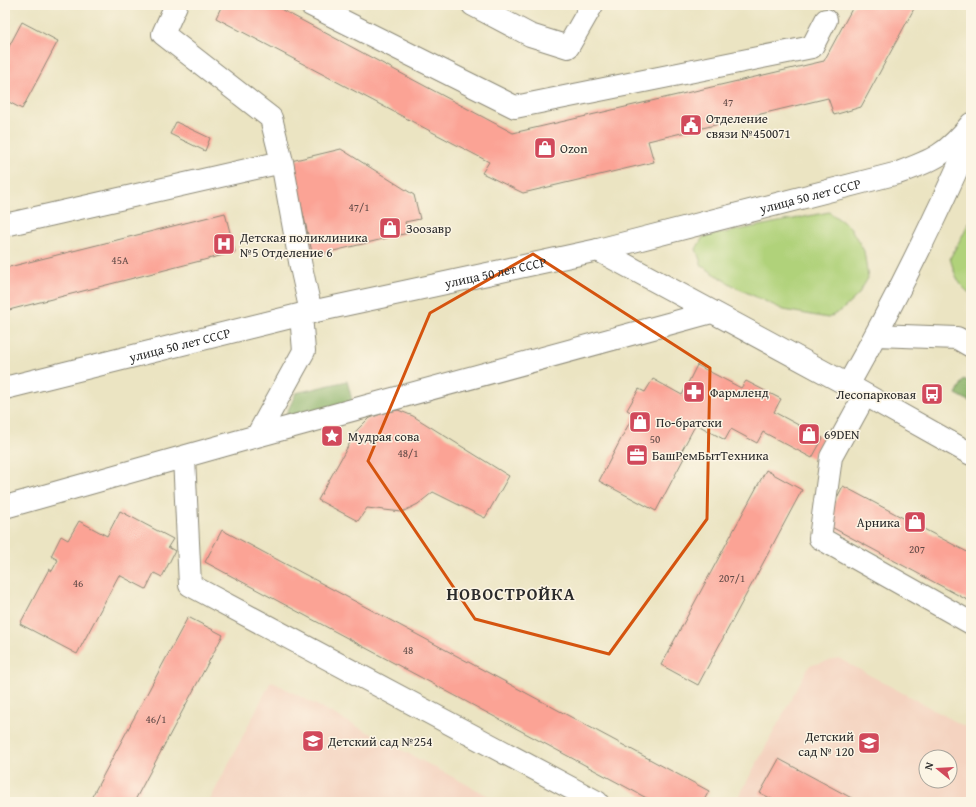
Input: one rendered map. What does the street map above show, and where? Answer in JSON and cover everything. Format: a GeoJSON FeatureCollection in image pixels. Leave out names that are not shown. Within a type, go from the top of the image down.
{"type":"FeatureCollection","features":[{"type":"Feature","properties":{"kind":"main road"},"geometry":{"type":"LineString","coordinates":[[176,5],[163,34],[271,118],[282,162],[301,267],[306,314],[304,351],[257,436]]}},
{"type":"Feature","properties":{"kind":"main road"},"geometry":{"type":"LineString","coordinates":[[311,5],[515,107],[812,47],[826,20]]}},
{"type":"Feature","properties":{"kind":"main road"},"geometry":{"type":"LineString","coordinates":[[473,5],[530,35],[568,47],[592,5]]}},
{"type":"Feature","properties":{"kind":"main road","name":"улица 50 лет СССР"},"geometry":{"type":"LineString","coordinates":[[5,388],[306,314],[598,250],[898,173],[933,160],[956,143],[971,124]]}},
{"type":"Feature","properties":{"kind":"main road"},"geometry":{"type":"LineString","coordinates":[[971,138],[947,192],[876,335],[857,390],[831,457],[820,538],[971,623]]}},
{"type":"Feature","properties":{"kind":"main road"},"geometry":{"type":"LineString","coordinates":[[5,225],[282,162]]}},
{"type":"Feature","properties":{"kind":"main road"},"geometry":{"type":"LineString","coordinates":[[598,250],[857,390],[971,454]]}},
{"type":"Feature","properties":{"kind":"main road"},"geometry":{"type":"LineString","coordinates":[[5,507],[257,436],[712,312]]}},
{"type":"Feature","properties":{"kind":"main road"},"geometry":{"type":"LineString","coordinates":[[876,335],[957,338],[971,346]]}},
{"type":"Feature","properties":{"kind":"main road"},"geometry":{"type":"LineString","coordinates":[[184,457],[190,585],[592,801]]}},
{"type":"Feature","properties":{"kind":"highlighted area"},"geometry":{"type":"Polygon","coordinates":[[[533,254],[710,368],[707,519],[609,654],[475,619],[368,461],[430,313],[533,254]]]}},
{"type":"Feature","properties":{"kind":"shaded area","name":"Детский сад № 120"},"geometry":{"type":"Polygon","coordinates":[[[838,658],[971,730],[971,802],[736,802],[809,666],[838,658]]]}},
{"type":"Feature","properties":{"kind":"shaded area","name":"Детский сад №254"},"geometry":{"type":"Polygon","coordinates":[[[271,681],[500,802],[209,802],[271,681]]]}},
{"type":"Feature","properties":{"kind":"green space"},"geometry":{"type":"Polygon","coordinates":[[[829,212],[850,227],[864,251],[868,278],[858,295],[842,310],[828,318],[784,310],[737,288],[702,266],[696,249],[703,237],[829,212]]]}},
{"type":"Feature","properties":{"kind":"green space"},"geometry":{"type":"Polygon","coordinates":[[[971,220],[971,294],[960,283],[950,258],[971,220]]]}},
{"type":"Feature","properties":{"kind":"green space"},"geometry":{"type":"Polygon","coordinates":[[[964,379],[971,383],[971,402],[956,394],[964,379]]]}},
{"type":"Feature","properties":{"kind":"green space"},"geometry":{"type":"Polygon","coordinates":[[[347,381],[353,404],[284,419],[296,393],[347,381]]]}},
{"type":"Feature","properties":{"kind":"building"},"geometry":{"type":"Polygon","coordinates":[[[222,5],[273,5],[513,133],[824,61],[854,5],[916,5],[861,107],[834,115],[828,98],[648,141],[654,162],[523,193],[482,173],[489,162],[216,18],[222,5]]]}},
{"type":"Feature","properties":{"kind":"building"},"geometry":{"type":"Polygon","coordinates":[[[22,22],[58,41],[22,109],[5,100],[5,54],[22,22]]]}},
{"type":"Feature","properties":{"kind":"building"},"geometry":{"type":"Polygon","coordinates":[[[176,122],[210,138],[205,151],[170,134],[176,122]]]}},
{"type":"Feature","properties":{"kind":"building"},"geometry":{"type":"Polygon","coordinates":[[[341,149],[414,195],[420,219],[405,222],[408,233],[313,256],[291,161],[341,149]]]}},
{"type":"Feature","properties":{"kind":"building"},"geometry":{"type":"Polygon","coordinates":[[[225,213],[235,252],[5,311],[5,268],[225,213]]]}},
{"type":"Feature","properties":{"kind":"building"},"geometry":{"type":"Polygon","coordinates":[[[697,365],[741,388],[746,381],[781,399],[774,412],[823,438],[812,458],[763,432],[757,443],[731,429],[725,440],[696,424],[679,456],[684,458],[656,511],[599,481],[634,414],[627,410],[639,389],[645,392],[653,379],[682,395],[697,365]]]}},
{"type":"Feature","properties":{"kind":"building"},"geometry":{"type":"Polygon","coordinates":[[[398,410],[413,416],[509,476],[485,518],[433,492],[418,504],[402,512],[367,508],[358,521],[318,500],[357,430],[368,419],[383,413],[398,410]]]}},
{"type":"Feature","properties":{"kind":"building"},"geometry":{"type":"Polygon","coordinates":[[[766,470],[802,490],[698,685],[661,665],[766,470]]]}},
{"type":"Feature","properties":{"kind":"building"},"geometry":{"type":"Polygon","coordinates":[[[843,486],[971,554],[971,602],[824,523],[843,486]]]}},
{"type":"Feature","properties":{"kind":"building"},"geometry":{"type":"Polygon","coordinates":[[[120,511],[173,539],[168,547],[175,551],[162,577],[154,573],[146,589],[119,575],[77,654],[20,624],[49,569],[52,571],[58,560],[51,556],[61,536],[68,540],[79,521],[107,536],[120,511]]]}},
{"type":"Feature","properties":{"kind":"building"},"geometry":{"type":"Polygon","coordinates":[[[222,530],[709,791],[703,802],[654,802],[205,562],[222,530]]]}},
{"type":"Feature","properties":{"kind":"building"},"geometry":{"type":"Polygon","coordinates":[[[188,617],[223,635],[134,802],[89,802],[188,617]]]}},
{"type":"Feature","properties":{"kind":"building"},"geometry":{"type":"Polygon","coordinates":[[[779,759],[859,802],[778,802],[760,793],[779,759]]]}},
{"type":"Feature","properties":{"kind":"place","name":"Отделение связи №450071"},"geometry":{"type":"Point","coordinates":[691,125]}},
{"type":"Feature","properties":{"kind":"place","name":"Ozon"},"geometry":{"type":"Point","coordinates":[545,148]}},
{"type":"Feature","properties":{"kind":"place","name":"Зоозавр"},"geometry":{"type":"Point","coordinates":[390,228]}},
{"type":"Feature","properties":{"kind":"place","name":"Детская поликлиника №5 Отделение 6"},"geometry":{"type":"Point","coordinates":[224,244]}},
{"type":"Feature","properties":{"kind":"place","name":"Фармленд"},"geometry":{"type":"Point","coordinates":[694,392]}},
{"type":"Feature","properties":{"kind":"place","name":"Лесопарковая"},"geometry":{"type":"Point","coordinates":[932,394]}},
{"type":"Feature","properties":{"kind":"place","name":"По-братски"},"geometry":{"type":"Point","coordinates":[640,422]}},
{"type":"Feature","properties":{"kind":"place","name":"69DEN"},"geometry":{"type":"Point","coordinates":[809,434]}},
{"type":"Feature","properties":{"kind":"place","name":"Мудрая сова"},"geometry":{"type":"Point","coordinates":[332,436]}},
{"type":"Feature","properties":{"kind":"place","name":"БашРемБытТехника"},"geometry":{"type":"Point","coordinates":[637,455]}},
{"type":"Feature","properties":{"kind":"place","name":"Арника"},"geometry":{"type":"Point","coordinates":[915,522]}},
{"type":"Feature","properties":{"kind":"place","name":"Детский сад №254"},"geometry":{"type":"Point","coordinates":[313,741]}},
{"type":"Feature","properties":{"kind":"place","name":"Детский сад № 120"},"geometry":{"type":"Point","coordinates":[869,743]}},
{"type":"Feature","properties":{"kind":"district","name":"НОВОСТРОЙКА"},"geometry":{"type":"Point","coordinates":[511,593]}}]}
